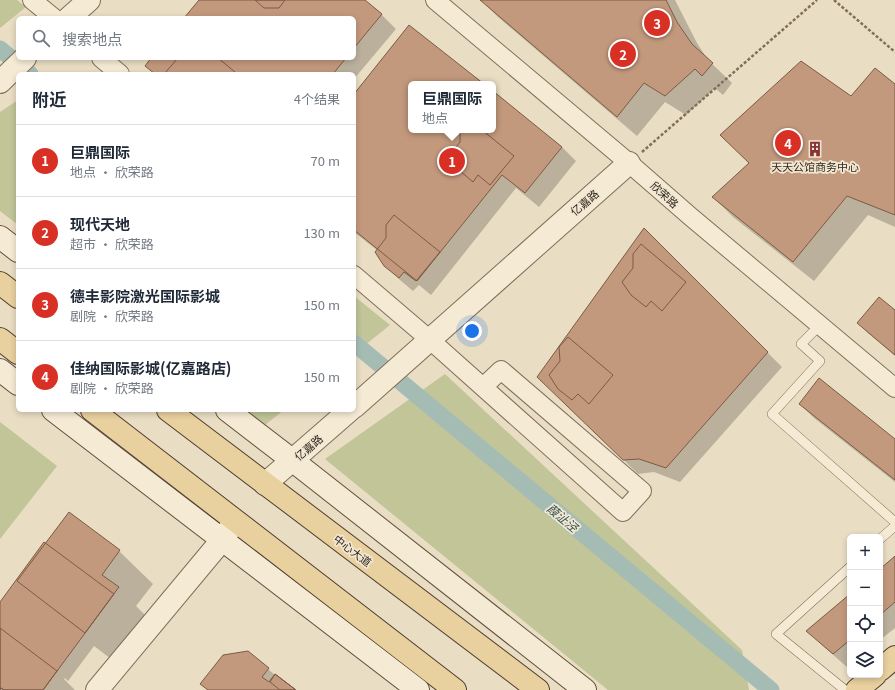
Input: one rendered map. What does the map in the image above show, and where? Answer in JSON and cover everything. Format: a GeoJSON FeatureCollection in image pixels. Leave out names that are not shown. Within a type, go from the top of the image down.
{"type":"FeatureCollection","features":[{"type":"Feature","properties":{"kind":"main road"},"geometry":{"type":"LineString","coordinates":[[71,16],[89,0]]}},
{"type":"Feature","properties":{"kind":"main road"},"geometry":{"type":"LineString","coordinates":[[0,82],[23,60]]}},
{"type":"Feature","properties":{"kind":"main road","name":"亿嘉路"},"geometry":{"type":"LineString","coordinates":[[356,405],[629,163]]}},
{"type":"Feature","properties":{"kind":"main road"},"geometry":{"type":"LineString","coordinates":[[0,237],[16,249]]}},
{"type":"Feature","properties":{"kind":"main road"},"geometry":{"type":"LineString","coordinates":[[0,283],[16,295]]}},
{"type":"Feature","properties":{"kind":"main road"},"geometry":{"type":"LineString","coordinates":[[0,339],[16,351]]}},
{"type":"Feature","properties":{"kind":"main road"},"geometry":{"type":"LineString","coordinates":[[0,370],[16,382]]}},
{"type":"Feature","properties":{"kind":"main road"},"geometry":{"type":"LineString","coordinates":[[56,412],[418,690]]}},
{"type":"Feature","properties":{"kind":"main road"},"geometry":{"type":"LineString","coordinates":[[95,412],[455,690]]}},
{"type":"Feature","properties":{"kind":"main road","name":"中心大道"},"geometry":{"type":"LineString","coordinates":[[171,412],[538,690]]}},
{"type":"Feature","properties":{"kind":"main road"},"geometry":{"type":"LineString","coordinates":[[230,412],[585,690]]}},
{"type":"Feature","properties":{"kind":"main road","name":"亿嘉路"},"geometry":{"type":"LineString","coordinates":[[265,484],[348,412]]}},
{"type":"Feature","properties":{"kind":"main road"},"geometry":{"type":"LineString","coordinates":[[97,690],[222,540],[236,521]]}},
{"type":"Feature","properties":{"kind":"main road"},"geometry":{"type":"LineString","coordinates":[[883,667],[895,657]]}},
{"type":"Feature","properties":{"kind":"main road"},"geometry":{"type":"LineString","coordinates":[[857,690],[871,678]]}},
{"type":"Feature","properties":{"kind":"street"},"geometry":{"type":"LineString","coordinates":[[32,0],[52,16]]}},
{"type":"Feature","properties":{"kind":"street","name":"欣荣路"},"geometry":{"type":"LineString","coordinates":[[435,0],[895,388]]}},
{"type":"Feature","properties":{"kind":"street"},"geometry":{"type":"LineString","coordinates":[[103,60],[118,72]]}},
{"type":"Feature","properties":{"kind":"street"},"geometry":{"type":"LineString","coordinates":[[356,277],[429,339],[623,512],[642,490],[501,370],[483,387]]}},
{"type":"Feature","properties":{"kind":"lane"},"geometry":{"type":"LineString","coordinates":[[820,325],[801,344],[820,361],[772,414],[895,522]]}},
{"type":"Feature","properties":{"kind":"lane"},"geometry":{"type":"LineString","coordinates":[[883,536],[895,526]]}},
{"type":"Feature","properties":{"kind":"lane"},"geometry":{"type":"LineString","coordinates":[[845,690],[776,634],[847,570]]}},
{"type":"Feature","properties":{"kind":"path"},"geometry":{"type":"LineString","coordinates":[[629,163],[816,0]]}},
{"type":"Feature","properties":{"kind":"path"},"geometry":{"type":"LineString","coordinates":[[834,0],[895,52]]}},
{"type":"Feature","properties":{"kind":"green space"},"geometry":{"type":"Polygon","coordinates":[[[0,0],[17,0],[26,7],[0,28],[0,0]]]}},
{"type":"Feature","properties":{"kind":"green space"},"geometry":{"type":"Polygon","coordinates":[[[16,101],[16,223],[0,211],[0,112],[16,101]]]}},
{"type":"Feature","properties":{"kind":"green space"},"geometry":{"type":"Polygon","coordinates":[[[356,298],[390,325],[356,352],[356,298]]]}},
{"type":"Feature","properties":{"kind":"green space"},"geometry":{"type":"Polygon","coordinates":[[[445,374],[742,650],[749,690],[608,690],[325,459],[445,374]]]}},
{"type":"Feature","properties":{"kind":"green space"},"geometry":{"type":"Polygon","coordinates":[[[249,412],[281,412],[265,425],[249,412]]]}},
{"type":"Feature","properties":{"kind":"green space"},"geometry":{"type":"Polygon","coordinates":[[[0,422],[57,466],[0,539],[0,422]]]}},
{"type":"Feature","properties":{"kind":"building"},"geometry":{"type":"Polygon","coordinates":[[[199,0],[365,0],[382,14],[356,46],[356,16],[186,16],[199,0]]]}},
{"type":"Feature","properties":{"kind":"building"},"geometry":{"type":"Polygon","coordinates":[[[255,0],[285,0],[279,8],[264,8],[255,0]]]}},
{"type":"Feature","properties":{"kind":"building"},"geometry":{"type":"Polygon","coordinates":[[[480,0],[666,0],[677,22],[692,44],[713,63],[702,76],[695,69],[665,96],[644,83],[617,117],[480,0]]]}},
{"type":"Feature","properties":{"kind":"building"},"geometry":{"type":"Polygon","coordinates":[[[409,25],[480,81],[408,81],[408,133],[496,133],[496,93],[562,147],[525,193],[502,175],[417,281],[356,232],[356,91],[409,25]]]}},
{"type":"Feature","properties":{"kind":"building"},"geometry":{"type":"Polygon","coordinates":[[[150,60],[344,60],[335,72],[152,72],[145,66],[150,60]]]}},
{"type":"Feature","properties":{"kind":"building"},"geometry":{"type":"Polygon","coordinates":[[[176,60],[220,60],[235,72],[166,72],[176,60]]]}},
{"type":"Feature","properties":{"kind":"building","name":"天天公馆商务中心"},"geometry":{"type":"Polygon","coordinates":[[[801,61],[851,96],[875,68],[895,84],[895,215],[847,196],[793,262],[712,197],[749,163],[720,135],[801,61]]]}},
{"type":"Feature","properties":{"kind":"building"},"geometry":{"type":"Polygon","coordinates":[[[460,133],[486,133],[514,156],[490,185],[478,175],[473,182],[459,170],[449,156],[460,142],[460,133]]]}},
{"type":"Feature","properties":{"kind":"building"},"geometry":{"type":"Polygon","coordinates":[[[394,215],[440,252],[416,281],[404,272],[399,278],[384,266],[375,252],[386,238],[386,225],[394,215]]]}},
{"type":"Feature","properties":{"kind":"building"},"geometry":{"type":"Polygon","coordinates":[[[644,228],[768,352],[666,468],[639,459],[623,460],[537,377],[644,228]]]}},
{"type":"Feature","properties":{"kind":"building"},"geometry":{"type":"Polygon","coordinates":[[[641,244],[686,282],[662,311],[651,301],[646,307],[631,295],[622,282],[633,268],[633,254],[641,244]]]}},
{"type":"Feature","properties":{"kind":"building"},"geometry":{"type":"Polygon","coordinates":[[[879,297],[895,310],[895,355],[857,323],[879,297]]]}},
{"type":"Feature","properties":{"kind":"building"},"geometry":{"type":"Polygon","coordinates":[[[568,337],[613,375],[589,404],[578,394],[572,400],[558,389],[549,375],[560,361],[559,347],[568,337]]]}},
{"type":"Feature","properties":{"kind":"building"},"geometry":{"type":"Polygon","coordinates":[[[819,378],[895,439],[895,480],[799,404],[819,378]]]}},
{"type":"Feature","properties":{"kind":"building"},"geometry":{"type":"Polygon","coordinates":[[[69,512],[120,550],[102,575],[119,587],[85,633],[17,581],[69,512]]]}},
{"type":"Feature","properties":{"kind":"building"},"geometry":{"type":"Polygon","coordinates":[[[44,542],[114,594],[43,690],[0,689],[0,602],[44,542]]]}},
{"type":"Feature","properties":{"kind":"building"},"geometry":{"type":"Polygon","coordinates":[[[895,556],[895,602],[883,612],[883,570],[883,566],[895,556]]]}},
{"type":"Feature","properties":{"kind":"building"},"geometry":{"type":"Polygon","coordinates":[[[847,597],[847,642],[833,654],[806,631],[847,597]]]}},
{"type":"Feature","properties":{"kind":"building"},"geometry":{"type":"Polygon","coordinates":[[[0,628],[57,671],[43,690],[4,690],[1,688],[0,690],[0,628]]]}},
{"type":"Feature","properties":{"kind":"building"},"geometry":{"type":"Polygon","coordinates":[[[248,651],[269,668],[262,677],[269,682],[275,674],[296,690],[208,690],[200,684],[223,655],[248,651]]]}},
{"type":"Feature","properties":{"kind":"building"},"geometry":{"type":"Polygon","coordinates":[[[275,674],[296,690],[280,690],[270,682],[275,674]]]}},
{"type":"Feature","properties":{"kind":"waterway","name":"葭沚泾"},"geometry":{"type":"LineString","coordinates":[[0,49],[28,72]]}},
{"type":"Feature","properties":{"kind":"waterway","name":"葭沚泾"},"geometry":{"type":"LineString","coordinates":[[356,345],[771,690]]}},
{"type":"Feature","properties":{"kind":"place","name":"德丰影院激光国际影城"},"geometry":{"type":"Point","coordinates":[657,23]}},
{"type":"Feature","properties":{"kind":"place","name":"现代天地"},"geometry":{"type":"Point","coordinates":[623,54]}},
{"type":"Feature","properties":{"kind":"place","name":"佳纳国际影城(亿嘉路店)"},"geometry":{"type":"Point","coordinates":[788,143]}},
{"type":"Feature","properties":{"kind":"place","name":"天天公馆商务中心"},"geometry":{"type":"Point","coordinates":[815,149]}},
{"type":"Feature","properties":{"kind":"place","name":"巨鼎国际"},"geometry":{"type":"Point","coordinates":[452,161]}}]}
